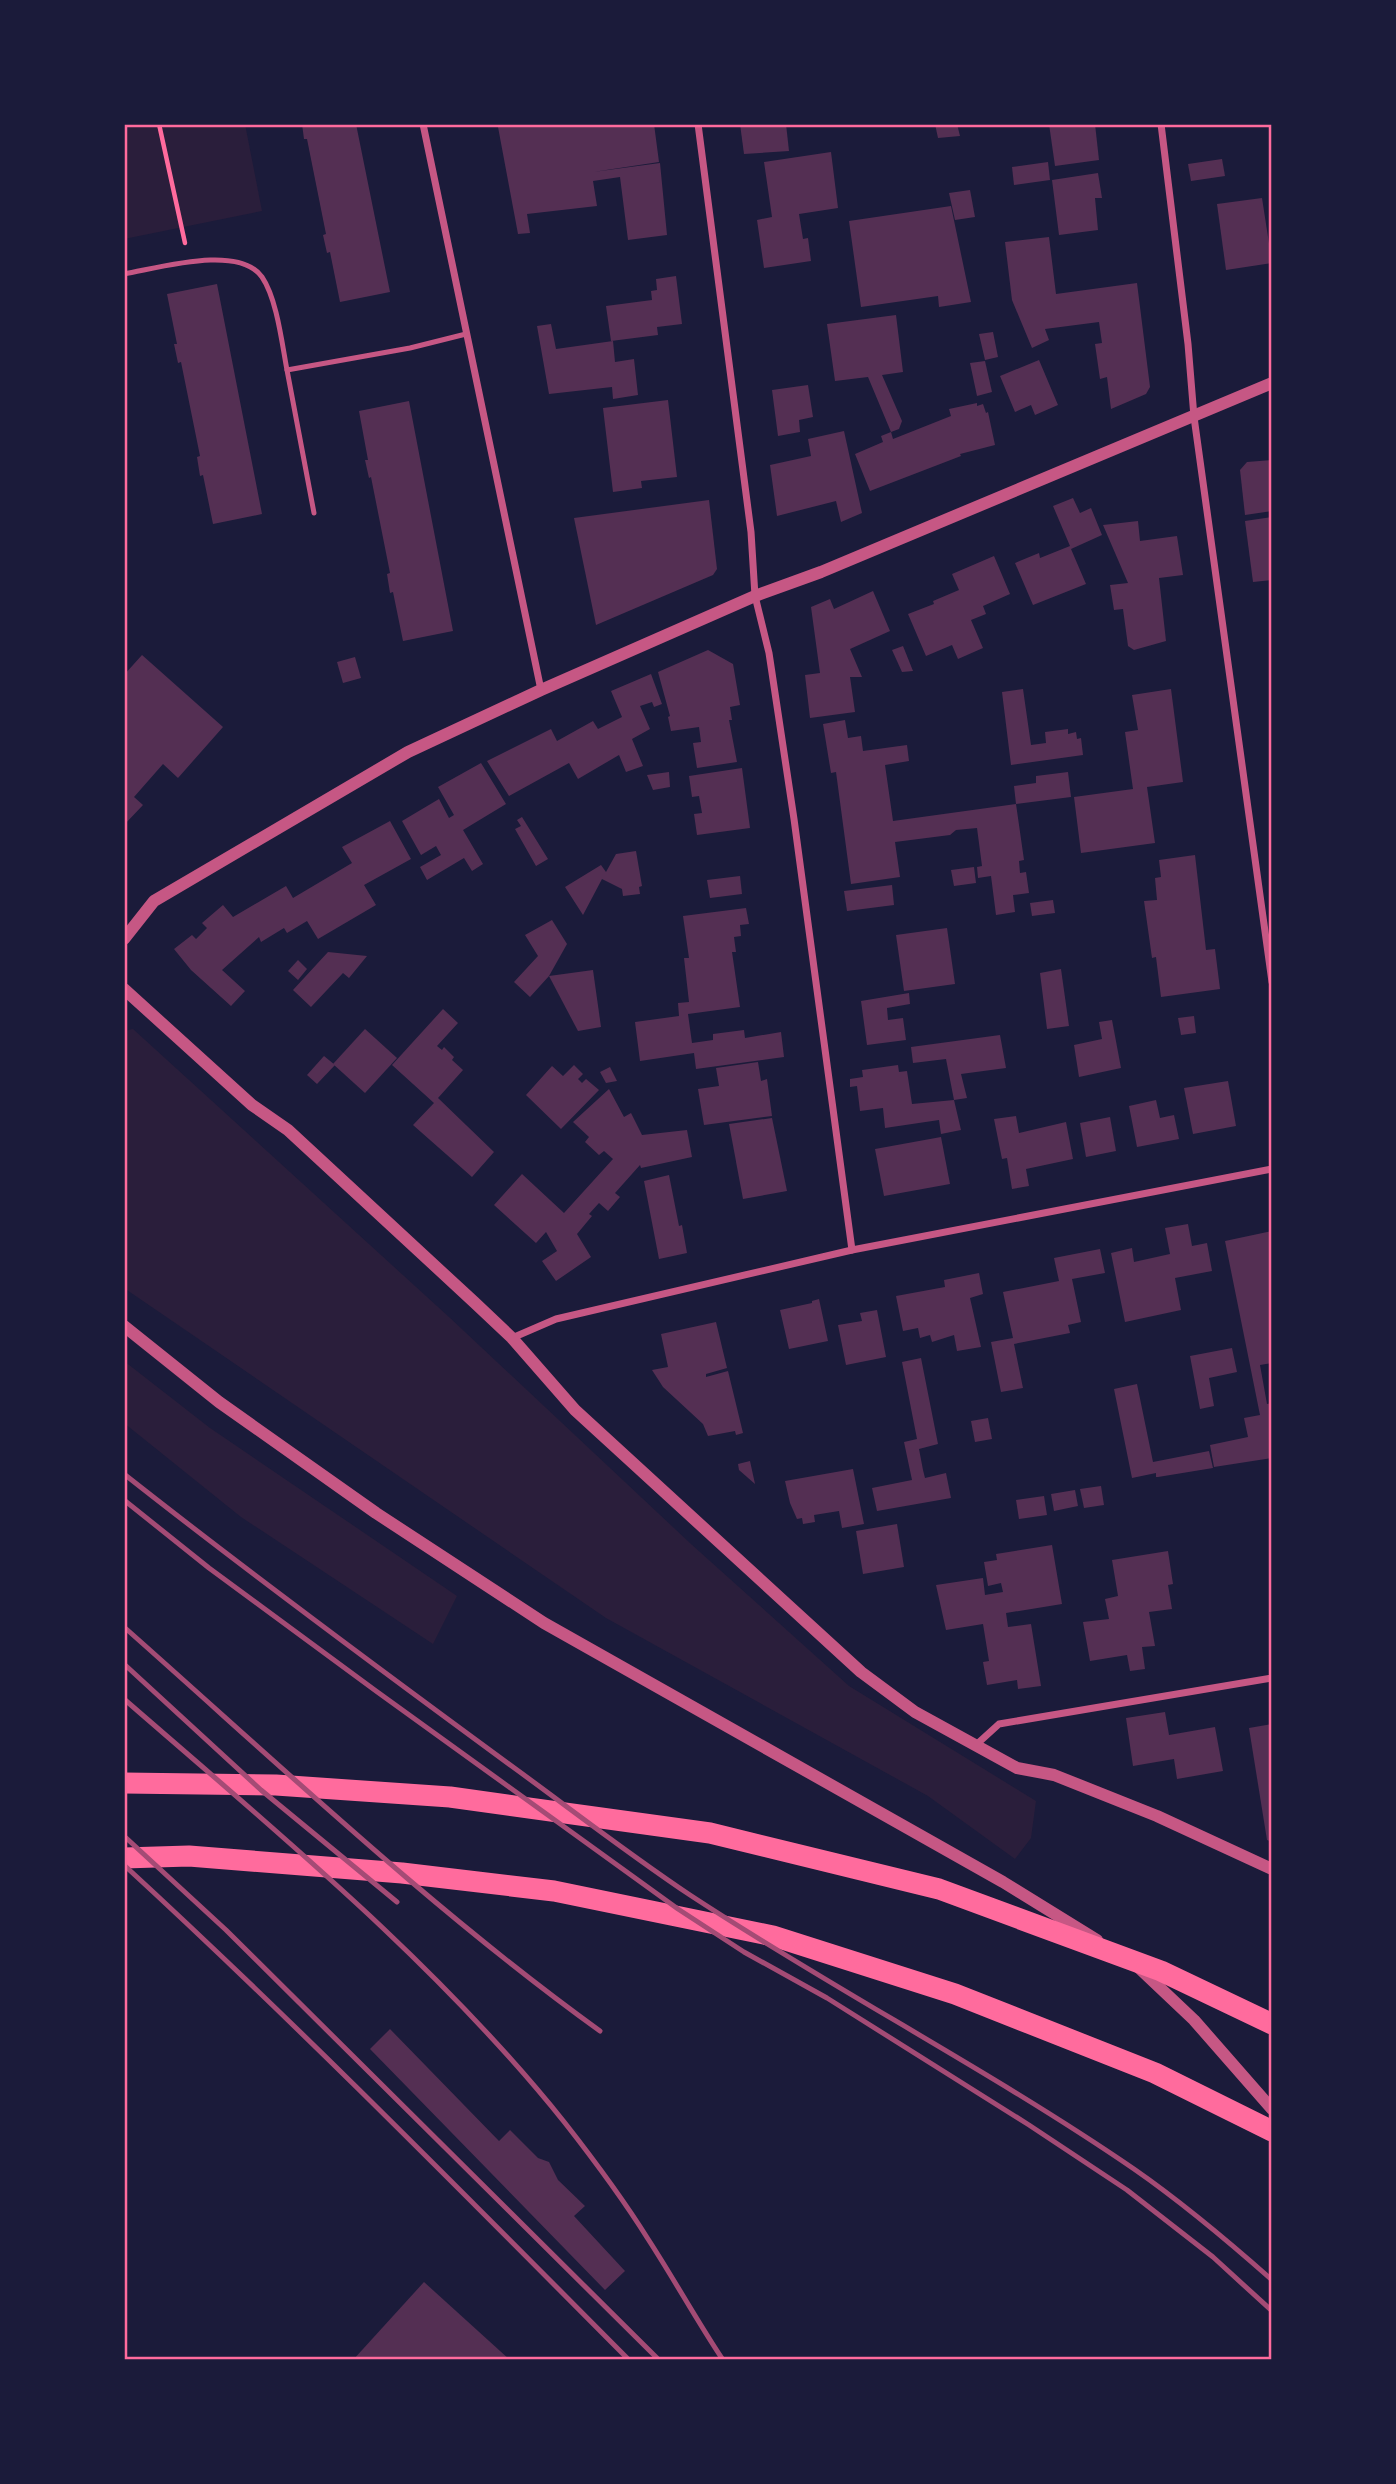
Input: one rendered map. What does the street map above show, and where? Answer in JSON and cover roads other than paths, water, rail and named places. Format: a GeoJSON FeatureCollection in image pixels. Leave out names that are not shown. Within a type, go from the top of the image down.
{"type":"FeatureCollection","features":[{"type":"Feature","properties":{"kind":"highway"},"geometry":{"type":"LineString","coordinates":[[124,1783],[276,1785],[450,1797],[710,1833],[939,1889],[1161,1971],[1272,2024]]}},
{"type":"Feature","properties":{"kind":"highway"},"geometry":{"type":"LineString","coordinates":[[124,1858],[189,1856],[402,1873],[540,1889],[773,1936],[967,1999],[1155,2073],[1272,2131]]}},
{"type":"Feature","properties":{"kind":"street"},"geometry":{"type":"LineString","coordinates":[[423,124],[541,690]]}},
{"type":"Feature","properties":{"kind":"street"},"geometry":{"type":"LineString","coordinates":[[698,124],[751,532],[755,596],[769,653],[794,819],[852,1250]]}},
{"type":"Feature","properties":{"kind":"street"},"geometry":{"type":"LineString","coordinates":[[1161,124],[1188,344],[1194,416],[1272,982]]}},
{"type":"Feature","properties":{"kind":"street"},"geometry":{"type":"LineString","coordinates":[[124,940],[154,901],[408,752],[755,596],[821,572],[1272,383]]}},
{"type":"Feature","properties":{"kind":"street"},"geometry":{"type":"LineString","coordinates":[[124,989],[252,1105],[288,1130],[512,1338],[575,1410],[861,1672],[915,1712],[1017,1768],[1054,1775],[1157,1816],[1272,1869]]}},
{"type":"Feature","properties":{"kind":"street"},"geometry":{"type":"LineString","coordinates":[[512,1338],[556,1319],[852,1250],[1272,1168]]}},
{"type":"Feature","properties":{"kind":"street"},"geometry":{"type":"LineString","coordinates":[[124,1326],[219,1402],[376,1513],[544,1623],[1003,1882],[1131,1961],[1194,2020],[1272,2109]]}},
{"type":"Feature","properties":{"kind":"street"},"geometry":{"type":"LineString","coordinates":[[977,1744],[999,1724],[1272,1678]]}},
{"type":"Feature","properties":{"kind":"lane"},"geometry":{"type":"LineString","coordinates":[[124,274],[219,258],[244,262],[262,276],[272,300],[288,370],[314,513]]}},
{"type":"Feature","properties":{"kind":"lane"},"geometry":{"type":"LineString","coordinates":[[288,370],[410,348],[466,334]]}},
{"type":"Feature","properties":{"kind":"railway"},"geometry":{"type":"LineString","coordinates":[[124,1474],[317,1622],[645,1864],[801,1965],[1080,2133],[1170,2195],[1272,2280]]}},
{"type":"Feature","properties":{"kind":"railway"},"geometry":{"type":"LineString","coordinates":[[124,1500],[209,1568],[678,1909],[744,1952],[827,1998],[1127,2190],[1213,2257],[1272,2311]]}},
{"type":"Feature","properties":{"kind":"railway"},"geometry":{"type":"LineString","coordinates":[[124,1627],[416,1886],[476,1936],[600,2031]]}},
{"type":"Feature","properties":{"kind":"railway"},"geometry":{"type":"LineString","coordinates":[[124,1664],[261,1790],[397,1902]]}},
{"type":"Feature","properties":{"kind":"railway"},"geometry":{"type":"LineString","coordinates":[[124,1699],[354,1901],[464,2008],[516,2064],[565,2123],[618,2194],[723,2360]]}},
{"type":"Feature","properties":{"kind":"railway"},"geometry":{"type":"LineString","coordinates":[[124,1836],[226,1930],[659,2360]]}},
{"type":"Feature","properties":{"kind":"railway"},"geometry":{"type":"LineString","coordinates":[[124,1865],[316,2048],[629,2360]]}}]}
